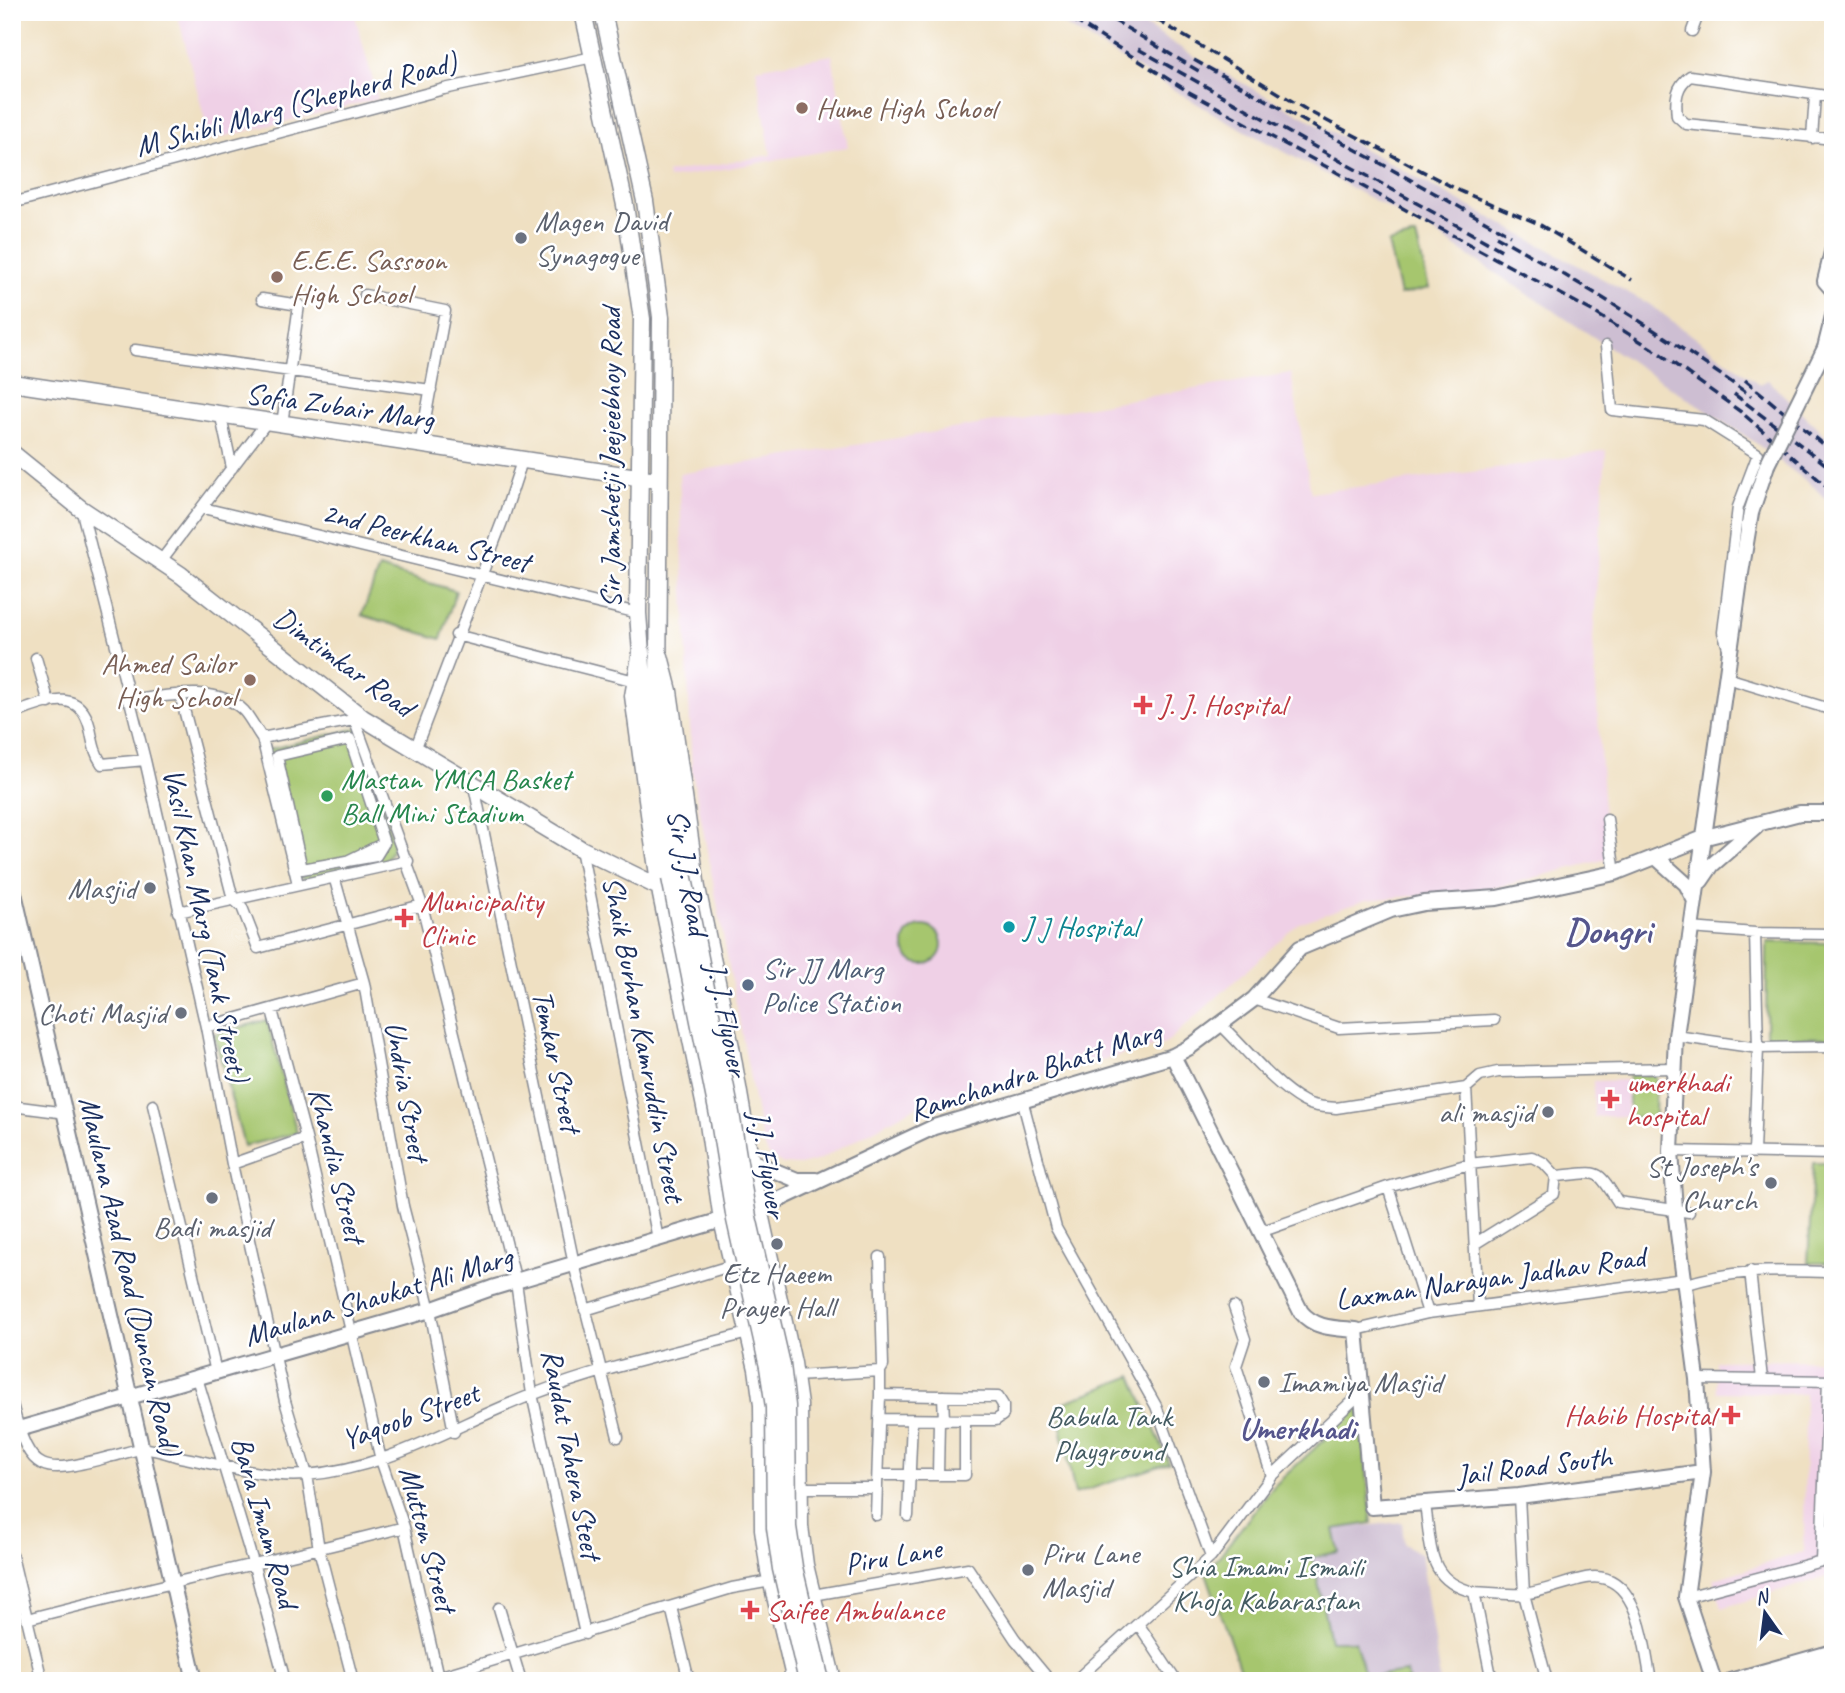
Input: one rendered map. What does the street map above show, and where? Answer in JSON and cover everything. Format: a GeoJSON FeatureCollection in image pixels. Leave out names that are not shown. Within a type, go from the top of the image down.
{"type":"FeatureCollection","features":[{"type":"Feature","properties":{"kind":"main road","name":"Sir Jamshetji Jeejeebhoy Road"},"geometry":{"type":"LineString","coordinates":[[583,12],[625,205],[642,319],[638,613],[640,657]]}},
{"type":"Feature","properties":{"kind":"main road","name":"Sir Jamshetji Jeejeebhoy Road"},"geometry":{"type":"LineString","coordinates":[[607,17],[645,201],[661,317],[657,605],[660,656]]}},
{"type":"Feature","properties":{"kind":"main road","name":"Sofia Zubair Marg"},"geometry":{"type":"LineString","coordinates":[[12,383],[221,417],[660,481]]}},
{"type":"Feature","properties":{"kind":"main road","name":"Dimtimkar Road"},"geometry":{"type":"LineString","coordinates":[[12,453],[80,508],[160,562],[359,719],[416,747],[474,786],[581,849],[671,880]]}},
{"type":"Feature","properties":{"kind":"main road","name":"J.J. Flyover"},"geometry":{"type":"LineString","coordinates":[[660,656],[658,692],[671,880],[731,1113],[748,1217],[782,1365],[787,1406],[788,1527],[794,1567],[821,1681]]}},
{"type":"Feature","properties":{"kind":"main road","name":"Sir J.J. Road"},"geometry":{"type":"LineString","coordinates":[[660,656],[669,691],[697,888],[759,1209],[795,1376],[799,1405],[800,1526],[834,1681]]}},
{"type":"Feature","properties":{"kind":"main road","name":"Sir J.J. Road"},"geometry":{"type":"LineString","coordinates":[[640,657],[633,696],[671,880],[722,1220],[762,1405],[763,1529],[771,1581],[795,1681]]}},
{"type":"Feature","properties":{"kind":"main road","name":"J. J. Flyover"},"geometry":{"type":"LineString","coordinates":[[640,657],[671,880],[716,1102],[734,1220],[768,1367],[774,1407],[775,1528],[780,1569],[807,1681]]}},
{"type":"Feature","properties":{"kind":"street"},"geometry":{"type":"LineString","coordinates":[[1692,31],[1699,12]]}},
{"type":"Feature","properties":{"kind":"street","name":"M Shibli Marg (Shepherd Road)"},"geometry":{"type":"LineString","coordinates":[[12,202],[444,89],[593,57]]}},
{"type":"Feature","properties":{"kind":"street"},"geometry":{"type":"LineString","coordinates":[[1833,97],[1690,76],[1679,87],[1675,102],[1677,116],[1686,124],[1833,139]]}},
{"type":"Feature","properties":{"kind":"street"},"geometry":{"type":"LineString","coordinates":[[1812,138],[1815,96]]}},
{"type":"Feature","properties":{"kind":"street"},"geometry":{"type":"LineString","coordinates":[[1833,248],[1825,281],[1833,290]]}},
{"type":"Feature","properties":{"kind":"street"},"geometry":{"type":"LineString","coordinates":[[365,295],[445,311],[420,446]]}},
{"type":"Feature","properties":{"kind":"street"},"geometry":{"type":"LineString","coordinates":[[160,562],[232,468],[274,424],[289,372],[299,305],[262,299]]}},
{"type":"Feature","properties":{"kind":"street"},"geometry":{"type":"LineString","coordinates":[[1714,1681],[1686,1597],[1703,1472],[1697,1379],[1684,1282],[1682,1211],[1671,1151],[1675,1036],[1751,513],[1767,465],[1825,348],[1833,316]]}},
{"type":"Feature","properties":{"kind":"street"},"geometry":{"type":"LineString","coordinates":[[1606,346],[1612,410],[1704,420],[1758,453],[1738,507],[1729,572],[1723,632],[1730,656]]}},
{"type":"Feature","properties":{"kind":"street"},"geometry":{"type":"LineString","coordinates":[[135,350],[431,390]]}},
{"type":"Feature","properties":{"kind":"street"},"geometry":{"type":"LineString","coordinates":[[221,417],[232,468]]}},
{"type":"Feature","properties":{"kind":"street"},"geometry":{"type":"LineString","coordinates":[[416,747],[456,635],[503,519],[522,461]]}},
{"type":"Feature","properties":{"kind":"street","name":"Vasil Khan Marg (Tank Street)"},"geometry":{"type":"LineString","coordinates":[[80,508],[145,760],[177,912],[206,1027],[232,1164],[307,1475],[319,1549],[353,1681]]}},
{"type":"Feature","properties":{"kind":"street","name":"2nd Peerkhan Street"},"geometry":{"type":"LineString","coordinates":[[203,508],[638,613]]}},
{"type":"Feature","properties":{"kind":"street"},"geometry":{"type":"LineString","coordinates":[[456,635],[635,681]]}},
{"type":"Feature","properties":{"kind":"street"},"geometry":{"type":"LineString","coordinates":[[37,658],[49,703]]}},
{"type":"Feature","properties":{"kind":"street"},"geometry":{"type":"LineString","coordinates":[[1727,678],[1833,710]]}},
{"type":"Feature","properties":{"kind":"street"},"geometry":{"type":"LineString","coordinates":[[128,701],[180,694],[224,698],[243,711],[262,738],[298,884]]}},
{"type":"Feature","properties":{"kind":"street"},"geometry":{"type":"LineString","coordinates":[[180,694],[233,899],[242,907],[258,948],[422,905]]}},
{"type":"Feature","properties":{"kind":"street"},"geometry":{"type":"LineString","coordinates":[[12,714],[68,700],[79,705],[87,717],[94,754],[102,764],[145,760]]}},
{"type":"Feature","properties":{"kind":"street"},"geometry":{"type":"LineString","coordinates":[[262,738],[359,719]]}},
{"type":"Feature","properties":{"kind":"street","name":"Raudat Tahera Steet"},"geometry":{"type":"LineString","coordinates":[[359,719],[422,905],[516,1282],[533,1394],[584,1634]]}},
{"type":"Feature","properties":{"kind":"street"},"geometry":{"type":"LineString","coordinates":[[350,738],[384,843],[376,856],[343,863],[302,869],[277,756],[350,738]]}},
{"type":"Feature","properties":{"kind":"street","name":"Temkar Street"},"geometry":{"type":"LineString","coordinates":[[474,786],[573,1264],[618,1437]]}},
{"type":"Feature","properties":{"kind":"street","name":"Ramchandra Bhatt Marg"},"geometry":{"type":"LineString","coordinates":[[759,1209],[934,1127],[1173,1056],[1221,1025],[1254,999],[1300,948],[1391,910],[1424,904],[1497,898],[1615,873],[1706,836],[1800,813],[1833,813]]}},
{"type":"Feature","properties":{"kind":"street"},"geometry":{"type":"LineString","coordinates":[[1608,819],[1615,873]]}},
{"type":"Feature","properties":{"kind":"street"},"geometry":{"type":"LineString","coordinates":[[1696,895],[1712,865],[1762,822]]}},
{"type":"Feature","properties":{"kind":"street","name":"Shaik Burhan Kamruddin Street"},"geometry":{"type":"LineString","coordinates":[[581,849],[658,1239]]}},
{"type":"Feature","properties":{"kind":"street"},"geometry":{"type":"LineString","coordinates":[[1656,857],[1696,895]]}},
{"type":"Feature","properties":{"kind":"street"},"geometry":{"type":"LineString","coordinates":[[177,912],[298,884],[335,880],[408,861]]}},
{"type":"Feature","properties":{"kind":"street","name":"Undria Street"},"geometry":{"type":"LineString","coordinates":[[335,880],[364,983],[403,1206],[430,1310],[454,1432]]}},
{"type":"Feature","properties":{"kind":"street","name":"Maulana Azad Road (Duncan Road)"},"geometry":{"type":"LineString","coordinates":[[12,884],[195,1678]]}},
{"type":"Feature","properties":{"kind":"street"},"geometry":{"type":"LineString","coordinates":[[1690,928],[1755,933],[1833,934]]}},
{"type":"Feature","properties":{"kind":"street"},"geometry":{"type":"LineString","coordinates":[[1754,1152],[1758,1048],[1755,933]]}},
{"type":"Feature","properties":{"kind":"street"},"geometry":{"type":"LineString","coordinates":[[206,1027],[364,983]]}},
{"type":"Feature","properties":{"kind":"street"},"geometry":{"type":"LineString","coordinates":[[1254,999],[1339,1028],[1494,1020]]}},
{"type":"Feature","properties":{"kind":"street","name":"Khandia Street"},"geometry":{"type":"LineString","coordinates":[[272,1010],[352,1331]]}},
{"type":"Feature","properties":{"kind":"street"},"geometry":{"type":"LineString","coordinates":[[1221,1025],[1306,1103],[1336,1108],[1466,1088],[1480,1076],[1498,1072],[1673,1068]]}},
{"type":"Feature","properties":{"kind":"street"},"geometry":{"type":"LineString","coordinates":[[1675,1036],[1758,1048],[1833,1047]]}},
{"type":"Feature","properties":{"kind":"street","name":"Laxman Narayan Jadhav Road"},"geometry":{"type":"LineString","coordinates":[[1173,1056],[1307,1319],[1322,1327],[1356,1329],[1428,1313],[1684,1282],[1717,1274],[1749,1271],[1833,1272]]}},
{"type":"Feature","properties":{"kind":"street"},"geometry":{"type":"LineString","coordinates":[[1466,1088],[1478,1307]]}},
{"type":"Feature","properties":{"kind":"street"},"geometry":{"type":"LineString","coordinates":[[1023,1102],[1056,1228],[1156,1406],[1211,1557]]}},
{"type":"Feature","properties":{"kind":"street"},"geometry":{"type":"LineString","coordinates":[[153,1105],[216,1372]]}},
{"type":"Feature","properties":{"kind":"street"},"geometry":{"type":"LineString","coordinates":[[12,1106],[66,1113]]}},
{"type":"Feature","properties":{"kind":"street"},"geometry":{"type":"LineString","coordinates":[[232,1164],[306,1138]]}},
{"type":"Feature","properties":{"kind":"street"},"geometry":{"type":"LineString","coordinates":[[1671,1151],[1833,1154]]}},
{"type":"Feature","properties":{"kind":"street"},"geometry":{"type":"LineString","coordinates":[[1263,1231],[1388,1187],[1469,1164],[1532,1157],[1544,1163],[1556,1176],[1554,1194],[1476,1243]]}},
{"type":"Feature","properties":{"kind":"street"},"geometry":{"type":"LineString","coordinates":[[751,1161],[797,1180],[822,1180]]}},
{"type":"Feature","properties":{"kind":"street"},"geometry":{"type":"LineString","coordinates":[[1556,1176],[1597,1173],[1605,1178],[1618,1202],[1682,1211]]}},
{"type":"Feature","properties":{"kind":"street"},"geometry":{"type":"LineString","coordinates":[[1388,1187],[1428,1313]]}},
{"type":"Feature","properties":{"kind":"street","name":"Maulana Shaukat Ali Marg"},"geometry":{"type":"LineString","coordinates":[[15,1430],[430,1310],[492,1287],[759,1209]]}},
{"type":"Feature","properties":{"kind":"street"},"geometry":{"type":"LineString","coordinates":[[876,1516],[880,1371],[883,1366],[880,1257]]}},
{"type":"Feature","properties":{"kind":"street"},"geometry":{"type":"LineString","coordinates":[[585,1310],[733,1265]]}},
{"type":"Feature","properties":{"kind":"street"},"geometry":{"type":"LineString","coordinates":[[1749,1271],[1762,1379]]}},
{"type":"Feature","properties":{"kind":"street"},"geometry":{"type":"LineString","coordinates":[[1234,1307],[1245,1339],[1236,1366],[1272,1476]]}},
{"type":"Feature","properties":{"kind":"street"},"geometry":{"type":"LineString","coordinates":[[1075,1681],[1211,1557],[1272,1476],[1361,1393],[1356,1329]]}},
{"type":"Feature","properties":{"kind":"street","name":"Mutton Street"},"geometry":{"type":"LineString","coordinates":[[352,1331],[381,1460],[404,1527],[438,1677]]}},
{"type":"Feature","properties":{"kind":"street","name":"Yaqoob Street"},"geometry":{"type":"LineString","coordinates":[[12,1404],[15,1430],[33,1458],[44,1466],[61,1469],[143,1449],[263,1475],[307,1475],[381,1460],[454,1432],[533,1394],[600,1371],[748,1333]]}},
{"type":"Feature","properties":{"kind":"street"},"geometry":{"type":"LineString","coordinates":[[795,1376],[880,1371]]}},
{"type":"Feature","properties":{"kind":"street","name":"Bara Imam Road"},"geometry":{"type":"LineString","coordinates":[[197,1378],[254,1566],[285,1681]]}},
{"type":"Feature","properties":{"kind":"street"},"geometry":{"type":"LineString","coordinates":[[1697,1379],[1831,1381],[1828,1520],[1821,1561]]}},
{"type":"Feature","properties":{"kind":"street","name":"Jail Road South"},"geometry":{"type":"LineString","coordinates":[[1361,1393],[1371,1507],[1519,1496],[1703,1472]]}},
{"type":"Feature","properties":{"kind":"street"},"geometry":{"type":"LineString","coordinates":[[879,1419],[1001,1419],[1002,1401],[998,1397],[880,1395]]}},
{"type":"Feature","properties":{"kind":"street"},"geometry":{"type":"LineString","coordinates":[[938,1475],[943,1396]]}},
{"type":"Feature","properties":{"kind":"street"},"geometry":{"type":"LineString","coordinates":[[908,1516],[912,1420]]}},
{"type":"Feature","properties":{"kind":"street"},"geometry":{"type":"LineString","coordinates":[[878,1475],[965,1475],[965,1420]]}},
{"type":"Feature","properties":{"kind":"street"},"geometry":{"type":"LineString","coordinates":[[800,1488],[877,1488]]}},
{"type":"Feature","properties":{"kind":"street"},"geometry":{"type":"LineString","coordinates":[[1519,1496],[1524,1594],[1547,1681]]}},
{"type":"Feature","properties":{"kind":"street"},"geometry":{"type":"LineString","coordinates":[[1425,1505],[1439,1574],[1456,1588],[1474,1592],[1524,1594],[1589,1577],[1604,1578],[1625,1593],[1638,1615],[1651,1681]]}},
{"type":"Feature","properties":{"kind":"street"},"geometry":{"type":"LineString","coordinates":[[27,1619],[172,1581],[254,1566],[404,1527]]}},
{"type":"Feature","properties":{"kind":"street"},"geometry":{"type":"LineString","coordinates":[[12,1556],[42,1681]]}},
{"type":"Feature","properties":{"kind":"street"},"geometry":{"type":"LineString","coordinates":[[1686,1597],[1833,1558]]}},
{"type":"Feature","properties":{"kind":"street","name":"Piru Lane"},"geometry":{"type":"LineString","coordinates":[[813,1595],[968,1568],[1015,1639],[1049,1681]]}},
{"type":"Feature","properties":{"kind":"street"},"geometry":{"type":"LineString","coordinates":[[425,1681],[438,1677],[460,1676],[513,1655],[732,1588],[771,1581]]}},
{"type":"Feature","properties":{"kind":"street"},"geometry":{"type":"LineString","coordinates":[[1474,1592],[1492,1681]]}},
{"type":"Feature","properties":{"kind":"street"},"geometry":{"type":"LineString","coordinates":[[671,1607],[689,1681]]}},
{"type":"Feature","properties":{"kind":"street"},"geometry":{"type":"LineString","coordinates":[[499,1608],[521,1681]]}},
{"type":"Feature","properties":{"kind":"street"},"geometry":{"type":"LineString","coordinates":[[1139,1625],[1177,1681]]}},
{"type":"Feature","properties":{"kind":"street"},"geometry":{"type":"LineString","coordinates":[[1730,1681],[1833,1652]]}},
{"type":"Feature","properties":{"kind":"street"},"geometry":{"type":"LineString","coordinates":[[1778,1681],[1833,1665]]}},
{"type":"Feature","properties":{"kind":"street"},"geometry":{"type":"LineString","coordinates":[[178,1681],[195,1678]]}},
{"type":"Feature","properties":{"kind":"shaded area"},"geometry":{"type":"Polygon","coordinates":[[[177,12],[354,12],[378,99],[210,140],[177,12]]]}},
{"type":"Feature","properties":{"kind":"shaded area"},"geometry":{"type":"Polygon","coordinates":[[[1042,12],[1124,12],[1200,60],[1649,304],[1759,384],[1768,380],[1833,443],[1833,507],[1814,487],[1753,441],[1431,231],[1218,116],[1042,12]]]}},
{"type":"Feature","properties":{"kind":"shaded area","name":"Hume High School"},"geometry":{"type":"Polygon","coordinates":[[[832,55],[848,147],[668,179],[667,173],[771,155],[756,68],[832,55]]]}},
{"type":"Feature","properties":{"kind":"shaded area","name":"J. J. Hospital"},"geometry":{"type":"Polygon","coordinates":[[[1291,373],[1311,493],[1518,466],[1606,450],[1593,639],[1607,859],[1486,890],[1366,900],[1299,923],[1165,1044],[917,1106],[819,1160],[800,1165],[782,1164],[769,1156],[762,1141],[692,771],[679,474],[1291,373]]]}},
{"type":"Feature","properties":{"kind":"shaded area","name":"umerkhadi hospital"},"geometry":{"type":"Polygon","coordinates":[[[1626,1080],[1627,1116],[1594,1117],[1593,1081],[1626,1080]]]}},
{"type":"Feature","properties":{"kind":"shaded area"},"geometry":{"type":"Polygon","coordinates":[[[1833,1360],[1833,1575],[1722,1608],[1714,1579],[1804,1552],[1805,1394],[1717,1392],[1716,1361],[1833,1360]]]}},
{"type":"Feature","properties":{"kind":"shaded area"},"geometry":{"type":"Polygon","coordinates":[[[1402,1522],[1404,1544],[1421,1554],[1440,1681],[1409,1681],[1406,1672],[1366,1678],[1330,1641],[1313,1556],[1339,1552],[1333,1529],[1402,1522]]]}},
{"type":"Feature","properties":{"kind":"green space"},"geometry":{"type":"Polygon","coordinates":[[[1416,236],[1429,288],[1400,295],[1388,243],[1416,236]]]}},
{"type":"Feature","properties":{"kind":"green space"},"geometry":{"type":"Polygon","coordinates":[[[379,568],[456,591],[441,639],[362,615],[379,568]]]}},
{"type":"Feature","properties":{"kind":"green space","name":"Mastan YMCA Basket Ball Mini Stadium"},"geometry":{"type":"Polygon","coordinates":[[[358,728],[393,842],[392,850],[382,864],[315,881],[302,878],[296,872],[266,750],[358,728]]]}},
{"type":"Feature","properties":{"kind":"green space"},"geometry":{"type":"Polygon","coordinates":[[[923,926],[937,931],[942,945],[937,959],[923,964],[909,959],[904,945],[909,931],[923,926]]]}},
{"type":"Feature","properties":{"kind":"green space"},"geometry":{"type":"Polygon","coordinates":[[[1767,942],[1833,943],[1833,1038],[1766,1037],[1767,942]]]}},
{"type":"Feature","properties":{"kind":"green space"},"geometry":{"type":"Polygon","coordinates":[[[267,1020],[297,1133],[244,1146],[214,1034],[267,1020]]]}},
{"type":"Feature","properties":{"kind":"green space"},"geometry":{"type":"Polygon","coordinates":[[[1629,1075],[1656,1075],[1655,1118],[1629,1117],[1629,1075]]]}},
{"type":"Feature","properties":{"kind":"green space"},"geometry":{"type":"Polygon","coordinates":[[[1813,1163],[1833,1163],[1833,1263],[1808,1263],[1813,1163]]]}},
{"type":"Feature","properties":{"kind":"green space","name":"Babula Tank Playground"},"geometry":{"type":"Polygon","coordinates":[[[1132,1376],[1169,1463],[1075,1494],[1060,1422],[1063,1403],[1132,1376]]]}},
{"type":"Feature","properties":{"kind":"green space","name":"Shia Imami Ismaili Khoja Kabarastan"},"geometry":{"type":"Polygon","coordinates":[[[1360,1406],[1372,1523],[1334,1529],[1339,1552],[1313,1557],[1330,1641],[1355,1641],[1366,1678],[1406,1672],[1409,1681],[1244,1681],[1206,1573],[1274,1486],[1360,1406]]]}},
{"type":"Feature","properties":{"kind":"railway"},"geometry":{"type":"LineString","coordinates":[[1061,12],[1189,92],[1592,311],[1659,353],[1741,412],[1833,492]]}},
{"type":"Feature","properties":{"kind":"railway"},"geometry":{"type":"LineString","coordinates":[[1100,12],[1202,73]]}},
{"type":"Feature","properties":{"kind":"railway"},"geometry":{"type":"LineString","coordinates":[[1144,12],[1312,113],[1460,191],[1537,223],[1632,280]]}},
{"type":"Feature","properties":{"kind":"railway"},"geometry":{"type":"LineString","coordinates":[[1138,49],[1505,252]]}},
{"type":"Feature","properties":{"kind":"railway"},"geometry":{"type":"LineString","coordinates":[[1194,60],[1510,235]]}},
{"type":"Feature","properties":{"kind":"railway"},"geometry":{"type":"LineString","coordinates":[[1496,236],[1626,312],[1751,396]]}},
{"type":"Feature","properties":{"kind":"railway"},"geometry":{"type":"LineString","coordinates":[[1745,380],[1833,453]]}},
{"type":"Feature","properties":{"kind":"railway"},"geometry":{"type":"LineString","coordinates":[[1734,394],[1833,470]]}},
{"type":"Feature","properties":{"kind":"place","name":"Hume High School"},"geometry":{"type":"Point","coordinates":[802,108]}},
{"type":"Feature","properties":{"kind":"place","name":"Magen David Synagogue"},"geometry":{"type":"Point","coordinates":[521,238]}},
{"type":"Feature","properties":{"kind":"place","name":"E.E.E. Sassoon High School"},"geometry":{"type":"Point","coordinates":[277,277]}},
{"type":"Feature","properties":{"kind":"place","name":"Ahmed Sailor High School"},"geometry":{"type":"Point","coordinates":[250,680]}},
{"type":"Feature","properties":{"kind":"place","name":"J. J. Hospital"},"geometry":{"type":"Point","coordinates":[1143,705]}},
{"type":"Feature","properties":{"kind":"place","name":"Mastan YMCA Basket Ball Mini Stadium"},"geometry":{"type":"Point","coordinates":[327,796]}},
{"type":"Feature","properties":{"kind":"place","name":"Masjid"},"geometry":{"type":"Point","coordinates":[150,888]}},
{"type":"Feature","properties":{"kind":"place","name":"Municipality Clinic"},"geometry":{"type":"Point","coordinates":[404,918]}},
{"type":"Feature","properties":{"kind":"place","name":"J J Hospital"},"geometry":{"type":"Point","coordinates":[1009,927]}},
{"type":"Feature","properties":{"kind":"place","name":"Sir JJ Marg Police Station"},"geometry":{"type":"Point","coordinates":[748,985]}},
{"type":"Feature","properties":{"kind":"place","name":"Choti Masjid"},"geometry":{"type":"Point","coordinates":[181,1013]}},
{"type":"Feature","properties":{"kind":"place","name":"umerkhadi hospital"},"geometry":{"type":"Point","coordinates":[1610,1099]}},
{"type":"Feature","properties":{"kind":"place","name":"ali masjid"},"geometry":{"type":"Point","coordinates":[1548,1112]}},
{"type":"Feature","properties":{"kind":"place","name":"St Joseph's Church"},"geometry":{"type":"Point","coordinates":[1771,1183]}},
{"type":"Feature","properties":{"kind":"place","name":"Badi masjid"},"geometry":{"type":"Point","coordinates":[212,1198]}},
{"type":"Feature","properties":{"kind":"place","name":"Etz Haeem Prayer Hall"},"geometry":{"type":"Point","coordinates":[777,1244]}},
{"type":"Feature","properties":{"kind":"place","name":"Imamiya Masjid"},"geometry":{"type":"Point","coordinates":[1264,1382]}},
{"type":"Feature","properties":{"kind":"place","name":"Habib Hospital"},"geometry":{"type":"Point","coordinates":[1731,1415]}},
{"type":"Feature","properties":{"kind":"place","name":"Piru Lane Masjid"},"geometry":{"type":"Point","coordinates":[1028,1570]}},
{"type":"Feature","properties":{"kind":"place","name":"Saifee Ambulance"},"geometry":{"type":"Point","coordinates":[750,1610]}},
{"type":"Feature","properties":{"kind":"district","name":"Dongri"},"geometry":{"type":"Point","coordinates":[1608,930]}},
{"type":"Feature","properties":{"kind":"district","name":"Umerkhadi"},"geometry":{"type":"Point","coordinates":[1297,1428]}}]}
